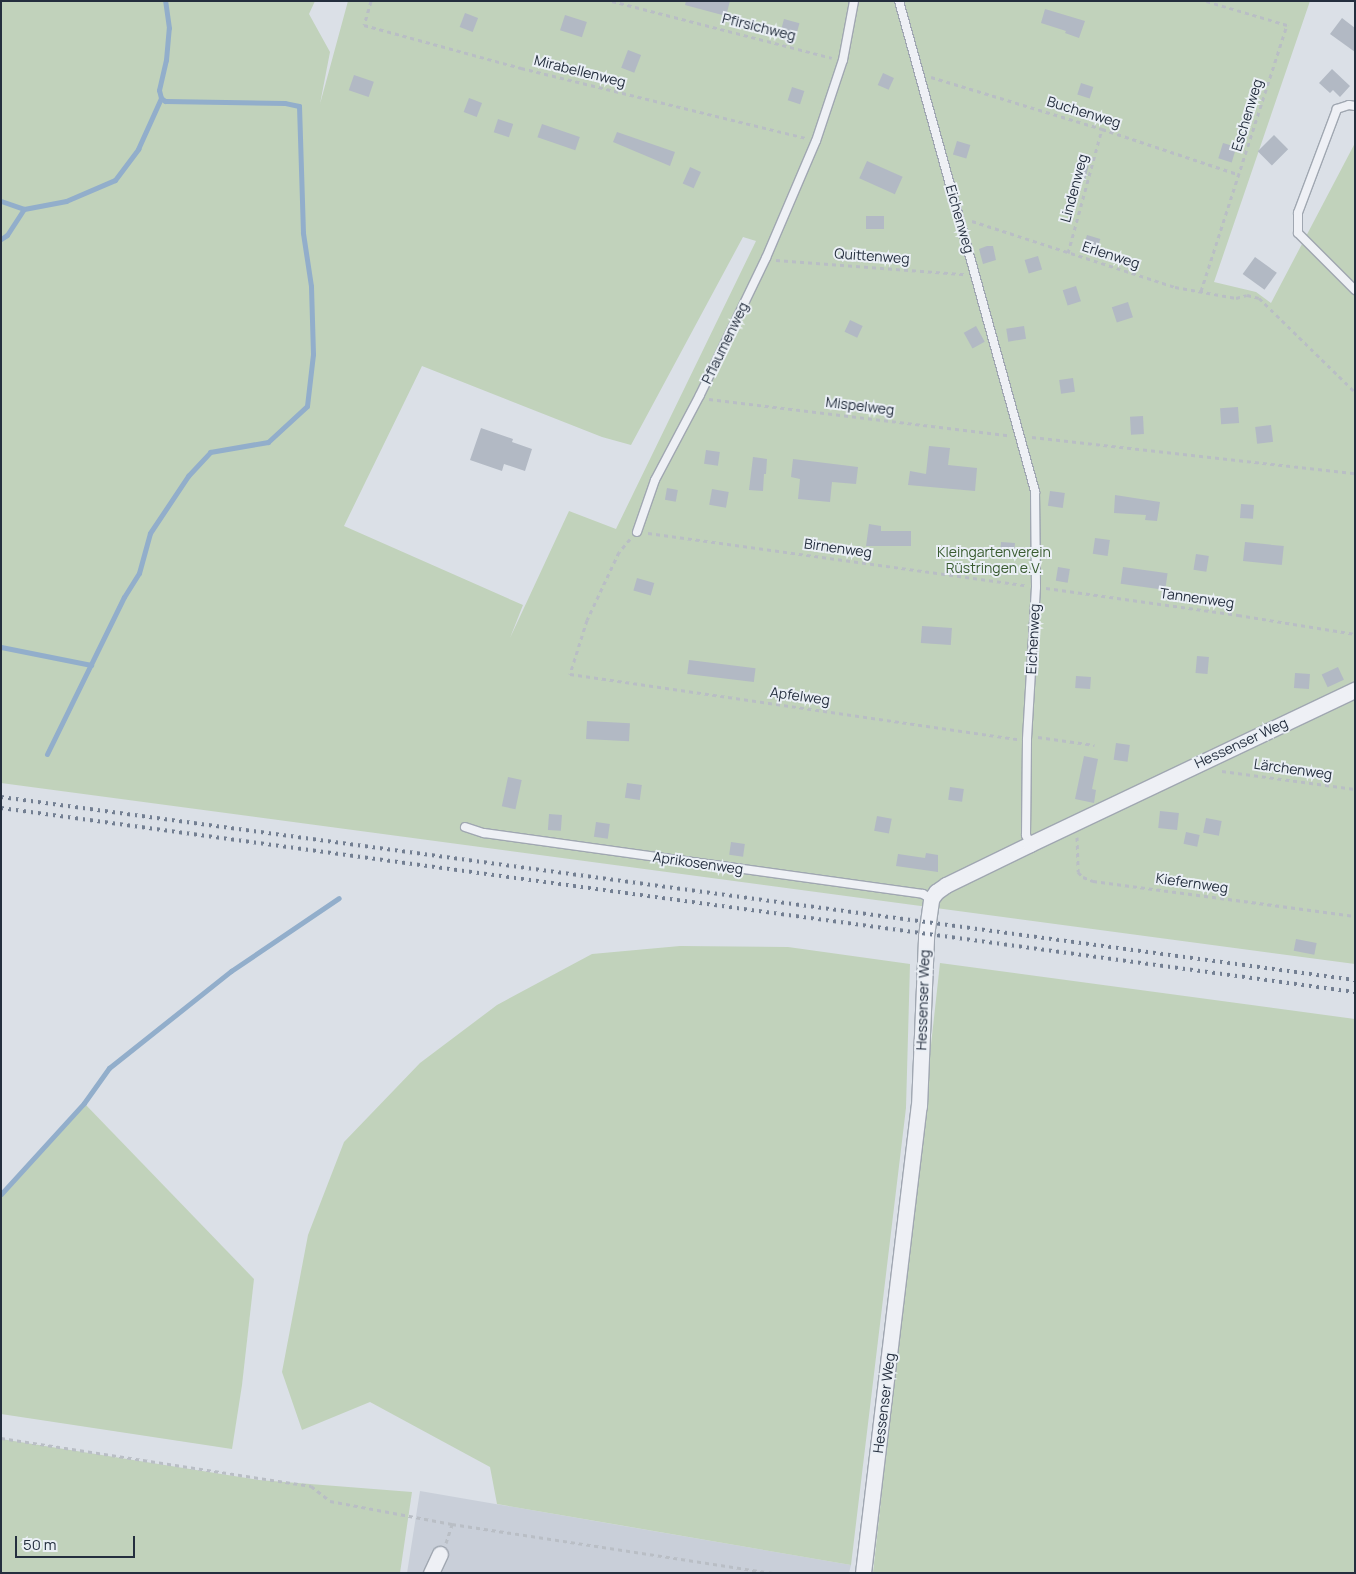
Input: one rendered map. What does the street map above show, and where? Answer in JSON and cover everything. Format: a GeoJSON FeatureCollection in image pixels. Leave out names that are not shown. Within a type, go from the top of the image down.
{"type":"FeatureCollection","features":[{"type":"Feature","properties":{"kind":"street","name":"Hessenser Weg"},"geometry":{"type":"LineString","coordinates":[[863,1573],[918,1106],[926,936],[930,899],[946,885],[1355,690]]}},
{"type":"Feature","properties":{"kind":"street"},"geometry":{"type":"LineString","coordinates":[[431,1573],[440,1554]]}},
{"type":"Feature","properties":{"kind":"lane","name":"Pflaumenweg"},"geometry":{"type":"LineString","coordinates":[[637,532],[656,480],[700,395],[766,258],[816,141],[843,60],[854,1]]}},
{"type":"Feature","properties":{"kind":"lane","name":"Eichenweg"},"geometry":{"type":"LineString","coordinates":[[899,1],[1035,491],[1036,587],[1028,738],[1026,835],[1030,844]]}},
{"type":"Feature","properties":{"kind":"lane"},"geometry":{"type":"LineString","coordinates":[[1355,106],[1349,105],[1337,109],[1298,213],[1298,233],[1355,290]]}},
{"type":"Feature","properties":{"kind":"lane","name":"Aprikosenweg"},"geometry":{"type":"LineString","coordinates":[[465,827],[484,833],[923,894],[930,899]]}},
{"type":"Feature","properties":{"kind":"path","name":"Mirabellenweg"},"geometry":{"type":"LineString","coordinates":[[371,1],[364,25],[521,68],[816,141]]}},
{"type":"Feature","properties":{"kind":"path","name":"Pfirsichweg"},"geometry":{"type":"LineString","coordinates":[[612,1],[843,60]]}},
{"type":"Feature","properties":{"kind":"path","name":"Eschenweg"},"geometry":{"type":"LineString","coordinates":[[1202,291],[1286,25],[1206,1]]}},
{"type":"Feature","properties":{"kind":"path","name":"Buchenweg"},"geometry":{"type":"LineString","coordinates":[[920,77],[931,77],[1102,129],[1240,175]]}},
{"type":"Feature","properties":{"kind":"path","name":"Lindenweg"},"geometry":{"type":"LineString","coordinates":[[1068,253],[1102,129]]}},
{"type":"Feature","properties":{"kind":"path","name":"Erlenweg"},"geometry":{"type":"LineString","coordinates":[[959,217],[1175,287],[1236,298],[1247,295],[1259,298],[1355,392]]}},
{"type":"Feature","properties":{"kind":"path","name":"Quittenweg"},"geometry":{"type":"LineString","coordinates":[[766,258],[772,260],[976,274]]}},
{"type":"Feature","properties":{"kind":"path","name":"Mispelweg"},"geometry":{"type":"LineString","coordinates":[[700,395],[712,400],[1020,436]]}},
{"type":"Feature","properties":{"kind":"path"},"geometry":{"type":"LineString","coordinates":[[1020,436],[1355,473]]}},
{"type":"Feature","properties":{"kind":"path","name":"Birnenweg"},"geometry":{"type":"LineString","coordinates":[[637,532],[1036,587]]}},
{"type":"Feature","properties":{"kind":"path","name":"Apfelweg"},"geometry":{"type":"LineString","coordinates":[[637,532],[619,552],[588,620],[570,674],[1028,738],[1094,745]]}},
{"type":"Feature","properties":{"kind":"path","name":"Tannenweg"},"geometry":{"type":"LineString","coordinates":[[1036,587],[1238,615],[1355,634]]}},
{"type":"Feature","properties":{"kind":"path","name":"Lärchenweg"},"geometry":{"type":"LineString","coordinates":[[1202,762],[1210,769],[1355,789]]}},
{"type":"Feature","properties":{"kind":"path","name":"Kiefernweg"},"geometry":{"type":"LineString","coordinates":[[1075,822],[1078,872],[1093,881],[1355,916]]}},
{"type":"Feature","properties":{"kind":"path"},"geometry":{"type":"LineString","coordinates":[[1,1438],[311,1486],[330,1501],[452,1524],[774,1573]]}},
{"type":"Feature","properties":{"kind":"shaded area"},"geometry":{"type":"Polygon","coordinates":[[[420,1491],[851,1565],[849,1573],[407,1573],[420,1491]]]}},
{"type":"Feature","properties":{"kind":"green space","name":"Kleingartenverein Rüstringen e.V."},"geometry":{"type":"Polygon","coordinates":[[[1,1],[315,1],[309,14],[330,52],[320,104],[348,1],[1310,1],[1214,282],[1256,292],[1271,303],[1355,143],[1355,964],[1,783],[1,1]],[[743,237],[631,445],[602,437],[422,366],[344,526],[523,605],[510,638],[569,511],[616,529],[756,241],[743,237]]]}},
{"type":"Feature","properties":{"kind":"green space"},"geometry":{"type":"Polygon","coordinates":[[[680,946],[788,947],[910,964],[906,1108],[851,1565],[497,1504],[490,1467],[370,1402],[302,1430],[282,1372],[308,1235],[344,1142],[420,1063],[497,1005],[592,954],[680,946]]]}},
{"type":"Feature","properties":{"kind":"green space"},"geometry":{"type":"Polygon","coordinates":[[[940,963],[1355,1019],[1355,1573],[873,1573],[940,963]]]}},
{"type":"Feature","properties":{"kind":"green space"},"geometry":{"type":"Polygon","coordinates":[[[84,1103],[254,1279],[242,1385],[232,1449],[1,1414],[1,1194],[84,1103]]]}},
{"type":"Feature","properties":{"kind":"green space"},"geometry":{"type":"Polygon","coordinates":[[[1,1439],[259,1480],[412,1492],[400,1573],[1,1573],[1,1439]]]}},
{"type":"Feature","properties":{"kind":"building"},"geometry":{"type":"Polygon","coordinates":[[[686,1],[730,1],[726,16],[685,5],[686,1]]]}},
{"type":"Feature","properties":{"kind":"building"},"geometry":{"type":"Polygon","coordinates":[[[1045,9],[1085,21],[1079,38],[1065,33],[1066,31],[1041,23],[1045,9]]]}},
{"type":"Feature","properties":{"kind":"building"},"geometry":{"type":"Polygon","coordinates":[[[465,13],[478,18],[473,32],[460,27],[465,13]]]}},
{"type":"Feature","properties":{"kind":"building"},"geometry":{"type":"Polygon","coordinates":[[[565,15],[587,22],[582,37],[560,30],[565,15]]]}},
{"type":"Feature","properties":{"kind":"building"},"geometry":{"type":"Polygon","coordinates":[[[1342,18],[1355,28],[1355,52],[1330,34],[1342,18]]]}},
{"type":"Feature","properties":{"kind":"building"},"geometry":{"type":"Polygon","coordinates":[[[784,19],[799,23],[796,36],[781,32],[784,19]]]}},
{"type":"Feature","properties":{"kind":"building"},"geometry":{"type":"Polygon","coordinates":[[[628,50],[641,55],[634,73],[621,68],[628,50]]]}},
{"type":"Feature","properties":{"kind":"building"},"geometry":{"type":"Polygon","coordinates":[[[1332,69],[1350,86],[1340,97],[1333,90],[1330,93],[1319,83],[1332,69]]]}},
{"type":"Feature","properties":{"kind":"building"},"geometry":{"type":"Polygon","coordinates":[[[883,73],[894,78],[889,90],[878,85],[883,73]]]}},
{"type":"Feature","properties":{"kind":"building"},"geometry":{"type":"Polygon","coordinates":[[[354,75],[374,82],[369,97],[349,90],[354,75]]]}},
{"type":"Feature","properties":{"kind":"building"},"geometry":{"type":"Polygon","coordinates":[[[1081,83],[1093,87],[1090,98],[1077,94],[1081,83]]]}},
{"type":"Feature","properties":{"kind":"building"},"geometry":{"type":"Polygon","coordinates":[[[792,87],[804,91],[800,104],[788,100],[792,87]]]}},
{"type":"Feature","properties":{"kind":"building"},"geometry":{"type":"Polygon","coordinates":[[[469,98],[482,103],[477,117],[464,112],[469,98]]]}},
{"type":"Feature","properties":{"kind":"building"},"geometry":{"type":"Polygon","coordinates":[[[498,119],[513,124],[509,137],[494,132],[498,119]]]}},
{"type":"Feature","properties":{"kind":"building"},"geometry":{"type":"Polygon","coordinates":[[[542,124],[580,137],[575,150],[537,137],[542,124]]]}},
{"type":"Feature","properties":{"kind":"building"},"geometry":{"type":"Polygon","coordinates":[[[617,132],[675,152],[670,166],[613,142],[617,132]]]}},
{"type":"Feature","properties":{"kind":"building"},"geometry":{"type":"Polygon","coordinates":[[[1274,135],[1288,149],[1272,165],[1258,151],[1274,135]]]}},
{"type":"Feature","properties":{"kind":"building"},"geometry":{"type":"Polygon","coordinates":[[[957,141],[970,145],[966,158],[953,154],[957,141]]]}},
{"type":"Feature","properties":{"kind":"building"},"geometry":{"type":"Polygon","coordinates":[[[1223,143],[1236,147],[1232,162],[1218,158],[1223,143]]]}},
{"type":"Feature","properties":{"kind":"building"},"geometry":{"type":"Polygon","coordinates":[[[867,161],[903,177],[895,194],[859,178],[867,161]]]}},
{"type":"Feature","properties":{"kind":"building"},"geometry":{"type":"Polygon","coordinates":[[[1077,163],[1089,166],[1085,180],[1073,178],[1077,163]]]}},
{"type":"Feature","properties":{"kind":"building"},"geometry":{"type":"Polygon","coordinates":[[[690,167],[701,172],[694,188],[683,183],[690,167]]]}},
{"type":"Feature","properties":{"kind":"building"},"geometry":{"type":"Polygon","coordinates":[[[866,216],[884,216],[884,229],[866,229],[866,216]]]}},
{"type":"Feature","properties":{"kind":"building"},"geometry":{"type":"Polygon","coordinates":[[[1087,235],[1100,239],[1097,251],[1083,246],[1087,235]]]}},
{"type":"Feature","properties":{"kind":"building"},"geometry":{"type":"Polygon","coordinates":[[[993,246],[996,260],[983,264],[979,249],[993,246]]]}},
{"type":"Feature","properties":{"kind":"building"},"geometry":{"type":"Polygon","coordinates":[[[1038,256],[1042,269],[1029,273],[1025,260],[1038,256]]]}},
{"type":"Feature","properties":{"kind":"building"},"geometry":{"type":"Polygon","coordinates":[[[1255,257],[1277,273],[1264,290],[1243,274],[1255,257]]]}},
{"type":"Feature","properties":{"kind":"building"},"geometry":{"type":"Polygon","coordinates":[[[1076,286],[1081,301],[1068,306],[1063,290],[1076,286]]]}},
{"type":"Feature","properties":{"kind":"building"},"geometry":{"type":"Polygon","coordinates":[[[1128,302],[1133,317],[1117,322],[1112,307],[1128,302]]]}},
{"type":"Feature","properties":{"kind":"building"},"geometry":{"type":"Polygon","coordinates":[[[850,320],[863,326],[857,338],[845,332],[850,320]]]}},
{"type":"Feature","properties":{"kind":"building"},"geometry":{"type":"Polygon","coordinates":[[[976,326],[985,342],[972,349],[964,333],[976,326]]]}},
{"type":"Feature","properties":{"kind":"building"},"geometry":{"type":"Polygon","coordinates":[[[1024,326],[1026,339],[1008,342],[1006,329],[1024,326]]]}},
{"type":"Feature","properties":{"kind":"building"},"geometry":{"type":"Polygon","coordinates":[[[1073,378],[1075,392],[1061,394],[1059,380],[1073,378]]]}},
{"type":"Feature","properties":{"kind":"building"},"geometry":{"type":"Polygon","coordinates":[[[1238,407],[1239,423],[1221,424],[1220,408],[1238,407]]]}},
{"type":"Feature","properties":{"kind":"building"},"geometry":{"type":"Polygon","coordinates":[[[1143,416],[1144,434],[1131,435],[1130,417],[1143,416]]]}},
{"type":"Feature","properties":{"kind":"building"},"geometry":{"type":"Polygon","coordinates":[[[1271,425],[1273,442],[1257,444],[1255,427],[1271,425]]]}},
{"type":"Feature","properties":{"kind":"building"},"geometry":{"type":"Polygon","coordinates":[[[481,428],[513,439],[512,442],[532,449],[525,471],[504,464],[502,471],[470,460],[481,428]]]}},
{"type":"Feature","properties":{"kind":"building"},"geometry":{"type":"Polygon","coordinates":[[[929,446],[950,448],[948,465],[977,468],[975,491],[908,485],[910,471],[926,474],[929,446]]]}},
{"type":"Feature","properties":{"kind":"building"},"geometry":{"type":"Polygon","coordinates":[[[706,450],[720,452],[718,466],[704,464],[706,450]]]}},
{"type":"Feature","properties":{"kind":"building"},"geometry":{"type":"Polygon","coordinates":[[[753,457],[767,459],[763,491],[749,490],[753,457]]]}},
{"type":"Feature","properties":{"kind":"building"},"geometry":{"type":"Polygon","coordinates":[[[793,459],[858,467],[856,484],[832,482],[830,502],[798,499],[800,479],[791,477],[793,459]]]}},
{"type":"Feature","properties":{"kind":"building"},"geometry":{"type":"Polygon","coordinates":[[[667,488],[678,490],[676,502],[665,500],[667,488]]]}},
{"type":"Feature","properties":{"kind":"building"},"geometry":{"type":"Polygon","coordinates":[[[712,489],[729,492],[726,508],[709,505],[712,489]]]}},
{"type":"Feature","properties":{"kind":"building"},"geometry":{"type":"Polygon","coordinates":[[[1050,491],[1065,493],[1063,508],[1048,506],[1050,491]]]}},
{"type":"Feature","properties":{"kind":"building"},"geometry":{"type":"Polygon","coordinates":[[[1115,495],[1160,502],[1157,521],[1145,520],[1146,515],[1114,513],[1115,495]]]}},
{"type":"Feature","properties":{"kind":"building"},"geometry":{"type":"Polygon","coordinates":[[[1241,504],[1254,505],[1253,519],[1240,518],[1241,504]]]}},
{"type":"Feature","properties":{"kind":"building"},"geometry":{"type":"Polygon","coordinates":[[[869,524],[881,526],[881,531],[911,531],[911,546],[866,546],[869,524]]]}},
{"type":"Feature","properties":{"kind":"building"},"geometry":{"type":"Polygon","coordinates":[[[1095,538],[1110,540],[1108,556],[1093,554],[1095,538]]]}},
{"type":"Feature","properties":{"kind":"building"},"geometry":{"type":"Polygon","coordinates":[[[1001,542],[1015,543],[1014,556],[1000,555],[1001,542]]]}},
{"type":"Feature","properties":{"kind":"building"},"geometry":{"type":"Polygon","coordinates":[[[1245,542],[1284,546],[1282,565],[1243,561],[1245,542]]]}},
{"type":"Feature","properties":{"kind":"building"},"geometry":{"type":"Polygon","coordinates":[[[1196,554],[1209,556],[1206,572],[1193,570],[1196,554]]]}},
{"type":"Feature","properties":{"kind":"building"},"geometry":{"type":"Polygon","coordinates":[[[1058,567],[1070,569],[1068,583],[1056,581],[1058,567]]]}},
{"type":"Feature","properties":{"kind":"building"},"geometry":{"type":"Polygon","coordinates":[[[1123,567],[1168,573],[1165,590],[1121,584],[1123,567]]]}},
{"type":"Feature","properties":{"kind":"building"},"geometry":{"type":"Polygon","coordinates":[[[637,578],[654,583],[651,595],[633,590],[637,578]]]}},
{"type":"Feature","properties":{"kind":"building"},"geometry":{"type":"Polygon","coordinates":[[[922,626],[952,628],[951,645],[921,643],[922,626]]]}},
{"type":"Feature","properties":{"kind":"building"},"geometry":{"type":"Polygon","coordinates":[[[1197,656],[1209,657],[1207,674],[1196,673],[1197,656]]]}},
{"type":"Feature","properties":{"kind":"building"},"geometry":{"type":"Polygon","coordinates":[[[689,660],[756,668],[754,682],[687,674],[689,660]]]}},
{"type":"Feature","properties":{"kind":"building"},"geometry":{"type":"Polygon","coordinates":[[[1338,667],[1344,680],[1328,687],[1322,675],[1338,667]]]}},
{"type":"Feature","properties":{"kind":"building"},"geometry":{"type":"Polygon","coordinates":[[[1295,673],[1310,674],[1309,689],[1294,688],[1295,673]]]}},
{"type":"Feature","properties":{"kind":"building"},"geometry":{"type":"Polygon","coordinates":[[[1076,676],[1091,677],[1090,689],[1075,688],[1076,676]]]}},
{"type":"Feature","properties":{"kind":"building"},"geometry":{"type":"Polygon","coordinates":[[[587,721],[630,723],[629,741],[586,739],[587,721]]]}},
{"type":"Feature","properties":{"kind":"building"},"geometry":{"type":"Polygon","coordinates":[[[1116,743],[1130,745],[1127,762],[1114,760],[1116,743]]]}},
{"type":"Feature","properties":{"kind":"building"},"geometry":{"type":"Polygon","coordinates":[[[1084,756],[1098,759],[1092,789],[1096,790],[1094,803],[1075,799],[1084,756]]]}},
{"type":"Feature","properties":{"kind":"building"},"geometry":{"type":"Polygon","coordinates":[[[508,777],[522,780],[515,809],[502,806],[508,777]]]}},
{"type":"Feature","properties":{"kind":"building"},"geometry":{"type":"Polygon","coordinates":[[[627,783],[642,785],[640,800],[625,798],[627,783]]]}},
{"type":"Feature","properties":{"kind":"building"},"geometry":{"type":"Polygon","coordinates":[[[950,787],[964,789],[962,802],[948,800],[950,787]]]}},
{"type":"Feature","properties":{"kind":"building"},"geometry":{"type":"Polygon","coordinates":[[[1160,811],[1179,813],[1177,830],[1158,828],[1160,811]]]}},
{"type":"Feature","properties":{"kind":"building"},"geometry":{"type":"Polygon","coordinates":[[[549,814],[562,815],[561,831],[548,830],[549,814]]]}},
{"type":"Feature","properties":{"kind":"building"},"geometry":{"type":"Polygon","coordinates":[[[877,816],[892,819],[889,834],[874,831],[877,816]]]}},
{"type":"Feature","properties":{"kind":"building"},"geometry":{"type":"Polygon","coordinates":[[[1206,818],[1222,821],[1219,836],[1203,833],[1206,818]]]}},
{"type":"Feature","properties":{"kind":"building"},"geometry":{"type":"Polygon","coordinates":[[[596,822],[610,824],[608,839],[594,837],[596,822]]]}},
{"type":"Feature","properties":{"kind":"building"},"geometry":{"type":"Polygon","coordinates":[[[1186,832],[1200,835],[1197,847],[1184,844],[1186,832]]]}},
{"type":"Feature","properties":{"kind":"building"},"geometry":{"type":"Polygon","coordinates":[[[731,842],[745,844],[743,857],[729,855],[731,842]]]}},
{"type":"Feature","properties":{"kind":"building"},"geometry":{"type":"Polygon","coordinates":[[[926,853],[938,855],[938,872],[896,866],[898,854],[925,858],[926,853]]]}},
{"type":"Feature","properties":{"kind":"building"},"geometry":{"type":"Polygon","coordinates":[[[1296,939],[1317,943],[1314,955],[1294,951],[1296,939]]]}},
{"type":"Feature","properties":{"kind":"waterway"},"geometry":{"type":"LineString","coordinates":[[47,754],[124,597],[139,573],[150,533],[188,476],[210,452],[268,442],[307,406],[313,354],[311,286],[303,233],[299,106],[285,103],[165,101],[161,98],[159,90],[166,60],[169,28],[165,1]]}},
{"type":"Feature","properties":{"kind":"waterway"},"geometry":{"type":"LineString","coordinates":[[1,201],[24,209],[66,201],[115,180],[138,149],[161,98]]}},
{"type":"Feature","properties":{"kind":"waterway"},"geometry":{"type":"LineString","coordinates":[[1,239],[7,235],[24,209]]}},
{"type":"Feature","properties":{"kind":"waterway"},"geometry":{"type":"LineString","coordinates":[[1,647],[91,665]]}},
{"type":"Feature","properties":{"kind":"waterway"},"geometry":{"type":"LineString","coordinates":[[1,1194],[84,1103],[109,1068],[231,971],[339,898]]}},
{"type":"Feature","properties":{"kind":"railway"},"geometry":{"type":"LineString","coordinates":[[1,797],[1355,980]]}},
{"type":"Feature","properties":{"kind":"railway"},"geometry":{"type":"LineString","coordinates":[[1,808],[1355,992]]}}]}
